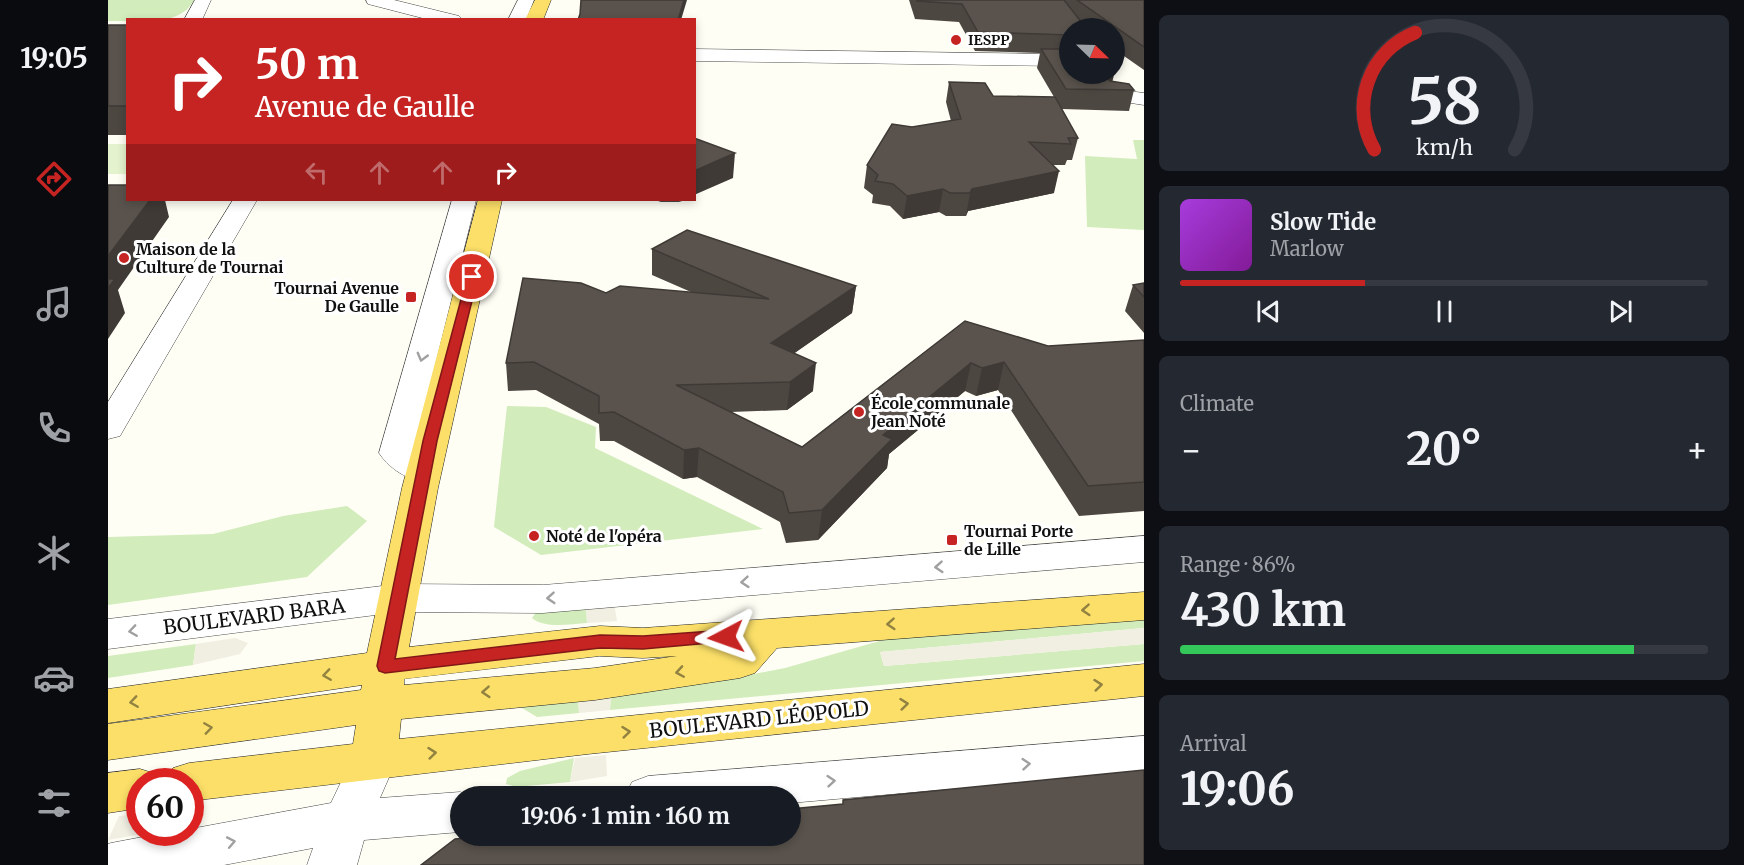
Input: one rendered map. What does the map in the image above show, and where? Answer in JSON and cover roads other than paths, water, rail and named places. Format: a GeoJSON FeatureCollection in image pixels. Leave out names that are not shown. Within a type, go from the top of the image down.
{"type":"FeatureCollection","features":[{"type":"Feature","properties":{"kind":"main road"},"geometry":{"type":"LineString","coordinates":[[535,18],[543,0]]}},
{"type":"Feature","properties":{"kind":"main road"},"geometry":{"type":"LineString","coordinates":[[204,780],[374,759],[384,685],[423,472],[490,201]]}},
{"type":"Feature","properties":{"kind":"main road"},"geometry":{"type":"LineString","coordinates":[[108,706],[384,685],[478,693],[595,684],[740,662],[767,633],[1144,606]]}},
{"type":"Feature","properties":{"kind":"main road","name":"BOULEVARD LÉOPOLD"},"geometry":{"type":"LineString","coordinates":[[374,759],[1144,680]]}},
{"type":"Feature","properties":{"kind":"main road"},"geometry":{"type":"LineString","coordinates":[[108,742],[384,685]]}},
{"type":"Feature","properties":{"kind":"main road"},"geometry":{"type":"LineString","coordinates":[[108,793],[126,790]]}},
{"type":"Feature","properties":{"kind":"street"},"geometry":{"type":"LineString","coordinates":[[194,18],[203,0]]}},
{"type":"Feature","properties":{"kind":"street"},"geometry":{"type":"LineString","coordinates":[[374,0],[445,18]]}},
{"type":"Feature","properties":{"kind":"street"},"geometry":{"type":"LineString","coordinates":[[518,18],[526,0]]}},
{"type":"Feature","properties":{"kind":"street"},"geometry":{"type":"LineString","coordinates":[[696,55],[1059,60]]}},
{"type":"Feature","properties":{"kind":"street"},"geometry":{"type":"LineString","coordinates":[[1112,95],[1144,99]]}},
{"type":"Feature","properties":{"kind":"street"},"geometry":{"type":"LineString","coordinates":[[108,429],[244,201]]}},
{"type":"Feature","properties":{"kind":"street"},"geometry":{"type":"LineString","coordinates":[[423,472],[396,453],[464,201]]}},
{"type":"Feature","properties":{"kind":"street"},"geometry":{"type":"LineString","coordinates":[[399,598],[543,599],[1144,549]]}},
{"type":"Feature","properties":{"kind":"street","name":"BOULEVARD BARA"},"geometry":{"type":"LineString","coordinates":[[108,634],[399,598]]}},
{"type":"Feature","properties":{"kind":"street"},"geometry":{"type":"LineString","coordinates":[[766,786],[1144,754]]}},
{"type":"Feature","properties":{"kind":"street"},"geometry":{"type":"LineString","coordinates":[[332,865],[346,821],[374,759]]}},
{"type":"Feature","properties":{"kind":"street"},"geometry":{"type":"LineString","coordinates":[[111,865],[346,821],[450,813]]}},
{"type":"Feature","properties":{"kind":"place","name":"IESPP"},"geometry":{"type":"Point","coordinates":[956,40]}},
{"type":"Feature","properties":{"kind":"place","name":"Maison de la Culture de Tournai"},"geometry":{"type":"Point","coordinates":[124,258]}},
{"type":"Feature","properties":{"kind":"place","name":"Tournai Avenue De Gaulle"},"geometry":{"type":"Point","coordinates":[411,297]}},
{"type":"Feature","properties":{"kind":"place","name":"École communale Jean Noté"},"geometry":{"type":"Point","coordinates":[859,412]}},
{"type":"Feature","properties":{"kind":"place","name":"Noté de l'opéra"},"geometry":{"type":"Point","coordinates":[534,536]}},
{"type":"Feature","properties":{"kind":"place","name":"Tournai Porte de Lille"},"geometry":{"type":"Point","coordinates":[952,540]}}]}
